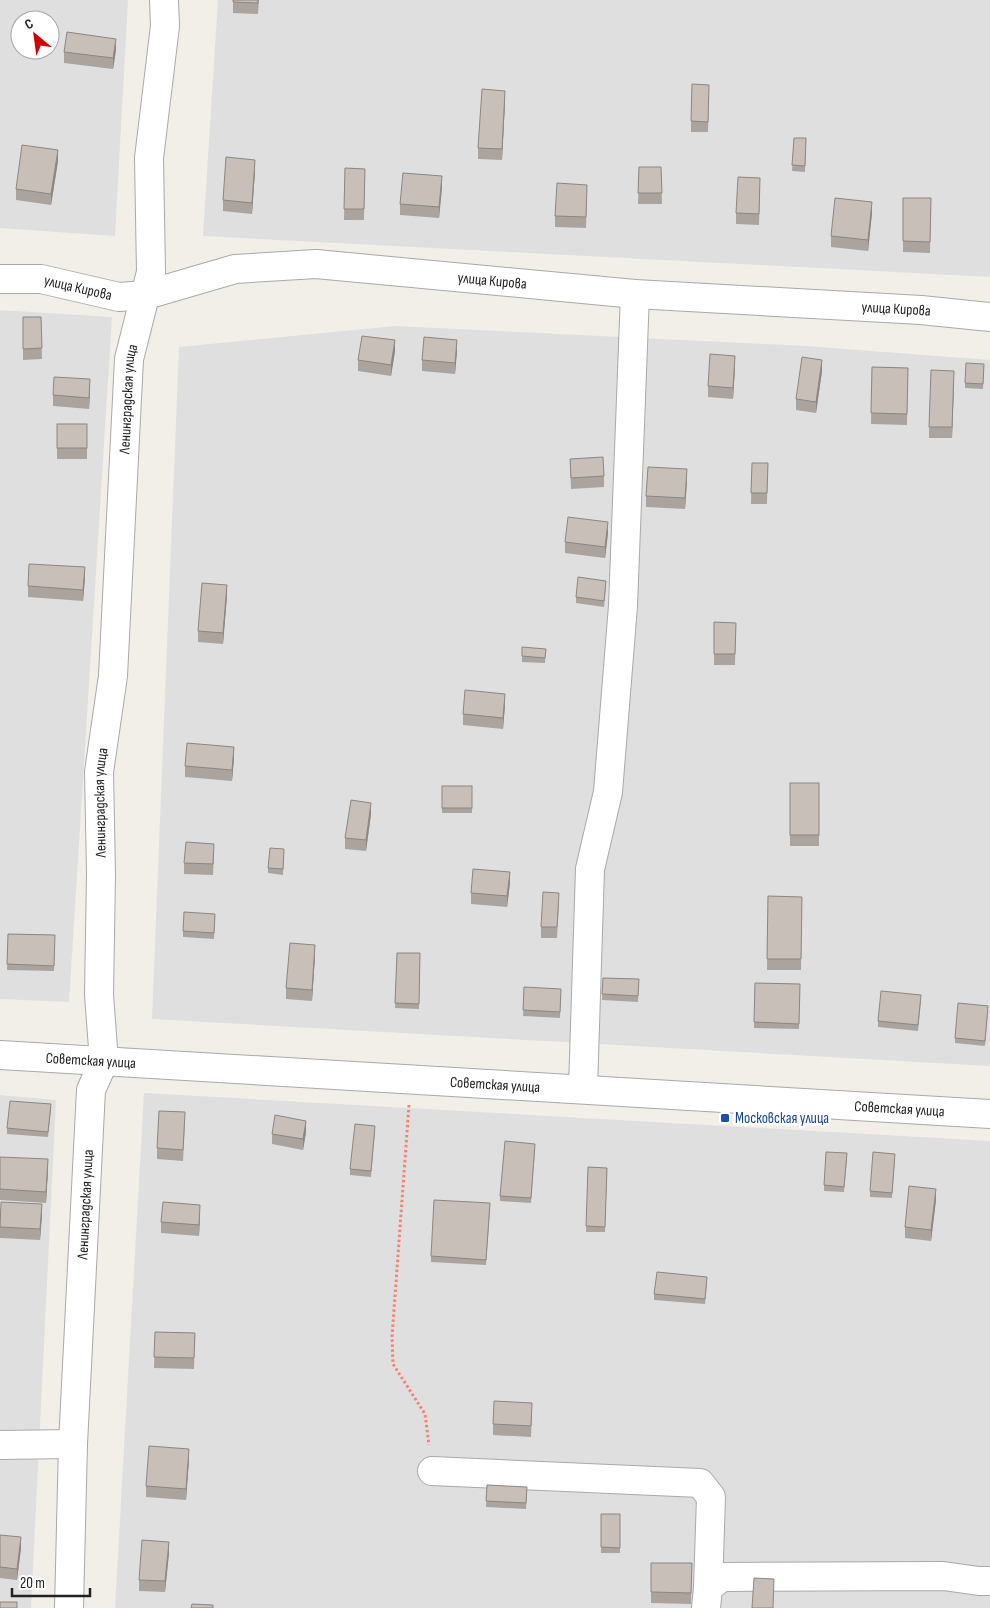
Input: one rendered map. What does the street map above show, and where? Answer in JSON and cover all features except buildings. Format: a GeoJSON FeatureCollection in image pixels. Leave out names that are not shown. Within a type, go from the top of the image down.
{"type":"FeatureCollection","features":[{"type":"Feature","properties":{"kind":"street","name":"Ленинградская улица"},"geometry":{"type":"LineString","coordinates":[[69,1608],[73,1444],[91,1090],[104,1060],[99,995],[101,873],[99,772],[114,676],[129,359],[152,272],[148,158],[164,26],[164,0]]}},
{"type":"Feature","properties":{"kind":"street","name":"улица Кирова"},"geometry":{"type":"LineString","coordinates":[[0,279],[41,279],[120,297],[146,294],[235,269],[316,264],[635,294],[921,310],[990,317]]}},
{"type":"Feature","properties":{"kind":"street"},"geometry":{"type":"LineString","coordinates":[[583,1089],[590,870],[608,792],[623,606],[635,294]]}},
{"type":"Feature","properties":{"kind":"street","name":"Советская улица"},"geometry":{"type":"LineString","coordinates":[[0,1055],[990,1114]]}},
{"type":"Feature","properties":{"kind":"street"},"geometry":{"type":"LineString","coordinates":[[0,1445],[73,1444]]}},
{"type":"Feature","properties":{"kind":"street"},"geometry":{"type":"LineString","coordinates":[[432,1471],[700,1483],[710,1498],[707,1598]]}},
{"type":"Feature","properties":{"kind":"street"},"geometry":{"type":"LineString","coordinates":[[707,1598],[722,1577],[943,1576],[990,1581]]}},
{"type":"Feature","properties":{"kind":"path"},"geometry":{"type":"LineString","coordinates":[[411,1079],[392,1337],[393,1364],[425,1414],[432,1471]]}},
{"type":"Feature","properties":{"kind":"shaded area"},"geometry":{"type":"Polygon","coordinates":[[[0,0],[128,0],[115,236],[0,228],[0,0]]]}},
{"type":"Feature","properties":{"kind":"shaded area"},"geometry":{"type":"Polygon","coordinates":[[[218,0],[990,0],[990,277],[203,236],[218,0]]]}},
{"type":"Feature","properties":{"kind":"shaded area"},"geometry":{"type":"Polygon","coordinates":[[[0,310],[112,317],[69,1002],[0,999],[0,310]]]}},
{"type":"Feature","properties":{"kind":"shaded area"},"geometry":{"type":"Polygon","coordinates":[[[395,326],[806,346],[990,360],[990,1066],[152,1019],[179,347],[395,326]]]}},
{"type":"Feature","properties":{"kind":"shaded area"},"geometry":{"type":"Polygon","coordinates":[[[144,1093],[990,1141],[990,1608],[115,1608],[144,1093]]]}},
{"type":"Feature","properties":{"kind":"shaded area"},"geometry":{"type":"Polygon","coordinates":[[[0,1095],[56,1100],[31,1608],[0,1608],[0,1095]]]}},
{"type":"Feature","properties":{"kind":"place","name":"Московская улица"},"geometry":{"type":"Point","coordinates":[725,1118]}}]}
